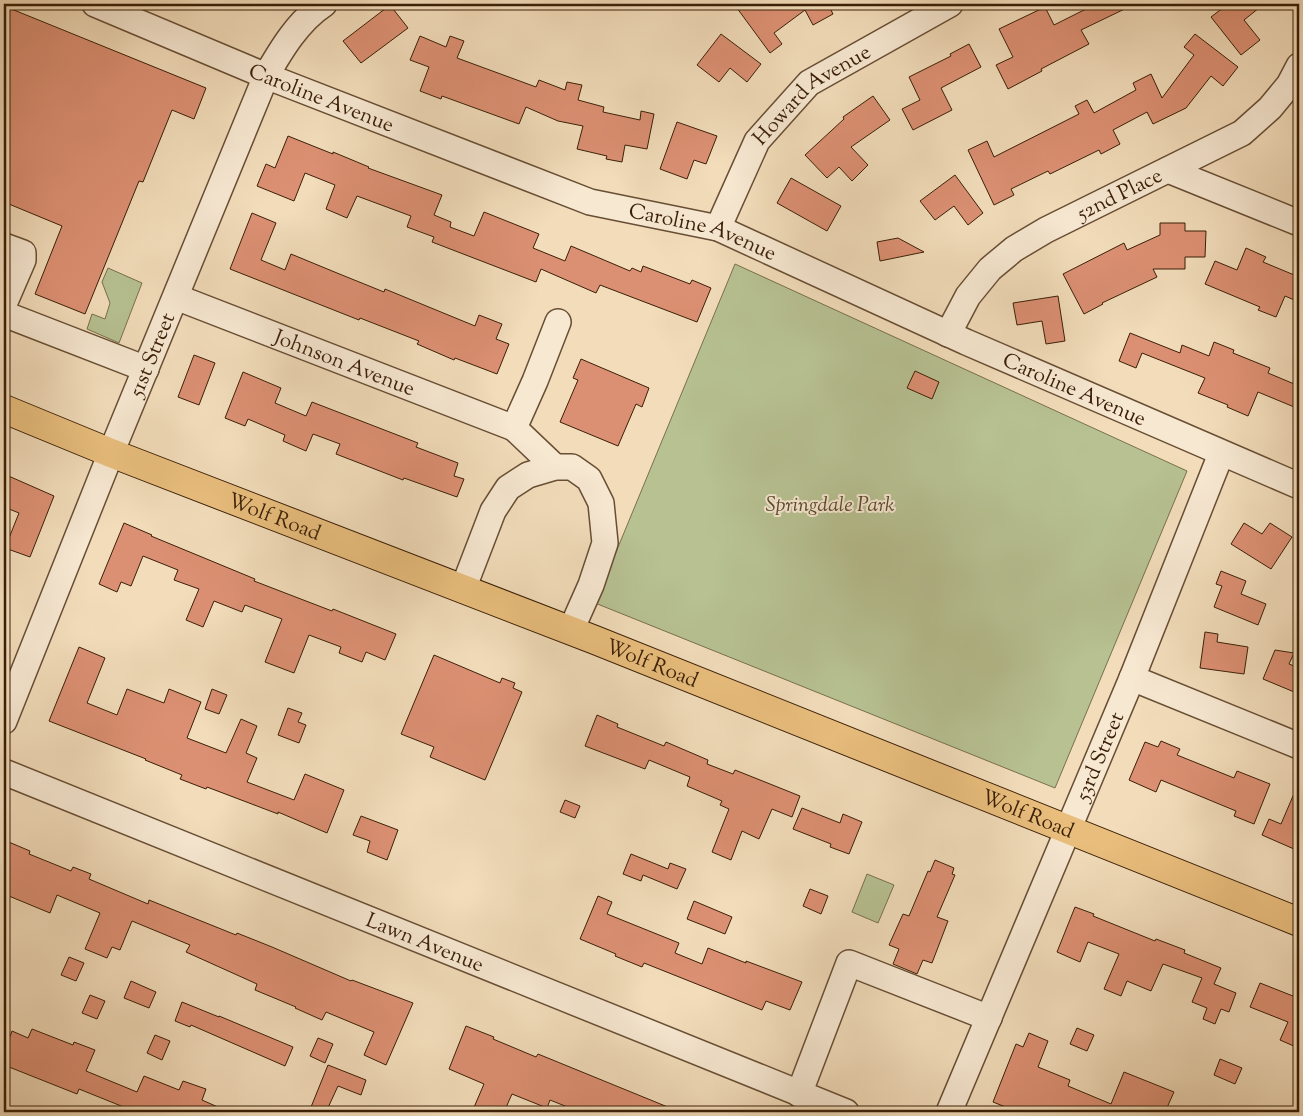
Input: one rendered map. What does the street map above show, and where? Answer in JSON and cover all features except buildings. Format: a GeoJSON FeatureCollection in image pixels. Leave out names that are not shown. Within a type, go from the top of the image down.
{"type":"FeatureCollection","features":[{"type":"Feature","properties":{"kind":"main road","name":"Wolf Road"},"geometry":{"type":"LineString","coordinates":[[4,409],[111,453],[571,630],[1299,922]]}},
{"type":"Feature","properties":{"kind":"street","name":"Caroline Avenue"},"geometry":{"type":"LineString","coordinates":[[95,4],[126,9],[266,76],[590,202],[718,228],[948,334],[1221,454],[1299,486]]}},
{"type":"Feature","properties":{"kind":"street","name":"51st Street"},"geometry":{"type":"LineString","coordinates":[[4,721],[111,453],[266,76],[279,53],[299,26],[324,4]]}},
{"type":"Feature","properties":{"kind":"street","name":"Howard Avenue"},"geometry":{"type":"LineString","coordinates":[[718,228],[758,140],[809,83],[950,4]]}},
{"type":"Feature","properties":{"kind":"street","name":"52nd Place"},"geometry":{"type":"LineString","coordinates":[[948,334],[968,296],[990,269],[1014,249],[1046,230],[1242,133],[1270,108],[1289,85],[1299,66]]}},
{"type":"Feature","properties":{"kind":"street"},"geometry":{"type":"LineString","coordinates":[[1168,170],[1299,223]]}},
{"type":"Feature","properties":{"kind":"street"},"geometry":{"type":"LineString","coordinates":[[4,246],[23,253],[23,260],[4,304]]}},
{"type":"Feature","properties":{"kind":"street","name":"Johnson Avenue"},"geometry":{"type":"LineString","coordinates":[[176,296],[514,428]]}},
{"type":"Feature","properties":{"kind":"street"},"geometry":{"type":"LineString","coordinates":[[4,314],[146,369]]}},
{"type":"Feature","properties":{"kind":"street"},"geometry":{"type":"LineString","coordinates":[[555,467],[514,428],[558,322]]}},
{"type":"Feature","properties":{"kind":"street","name":"53rd Street"},"geometry":{"type":"LineString","coordinates":[[949,1112],[1132,678],[1221,454]]}},
{"type":"Feature","properties":{"kind":"street"},"geometry":{"type":"LineString","coordinates":[[463,588],[493,511],[508,488],[528,475],[555,467],[572,467],[589,479],[600,503],[605,543],[591,585],[571,630]]}},
{"type":"Feature","properties":{"kind":"street"},"geometry":{"type":"LineString","coordinates":[[1132,678],[1299,746]]}},
{"type":"Feature","properties":{"kind":"street","name":"Lawn Avenue"},"geometry":{"type":"LineString","coordinates":[[4,772],[846,1112]]}},
{"type":"Feature","properties":{"kind":"street"},"geometry":{"type":"LineString","coordinates":[[799,1094],[849,963],[989,1018]]}},
{"type":"Feature","properties":{"kind":"green space","name":"Springdale Park"},"geometry":{"type":"Polygon","coordinates":[[[735,264],[1187,471],[1055,788],[595,603],[735,264]]]}},
{"type":"Feature","properties":{"kind":"green space"},"geometry":{"type":"Polygon","coordinates":[[[108,268],[142,283],[119,343],[87,329],[92,314],[105,319],[110,303],[102,282],[108,268]]]}},
{"type":"Feature","properties":{"kind":"green space"},"geometry":{"type":"Polygon","coordinates":[[[867,874],[894,885],[878,923],[852,912],[867,874]]]}}]}
